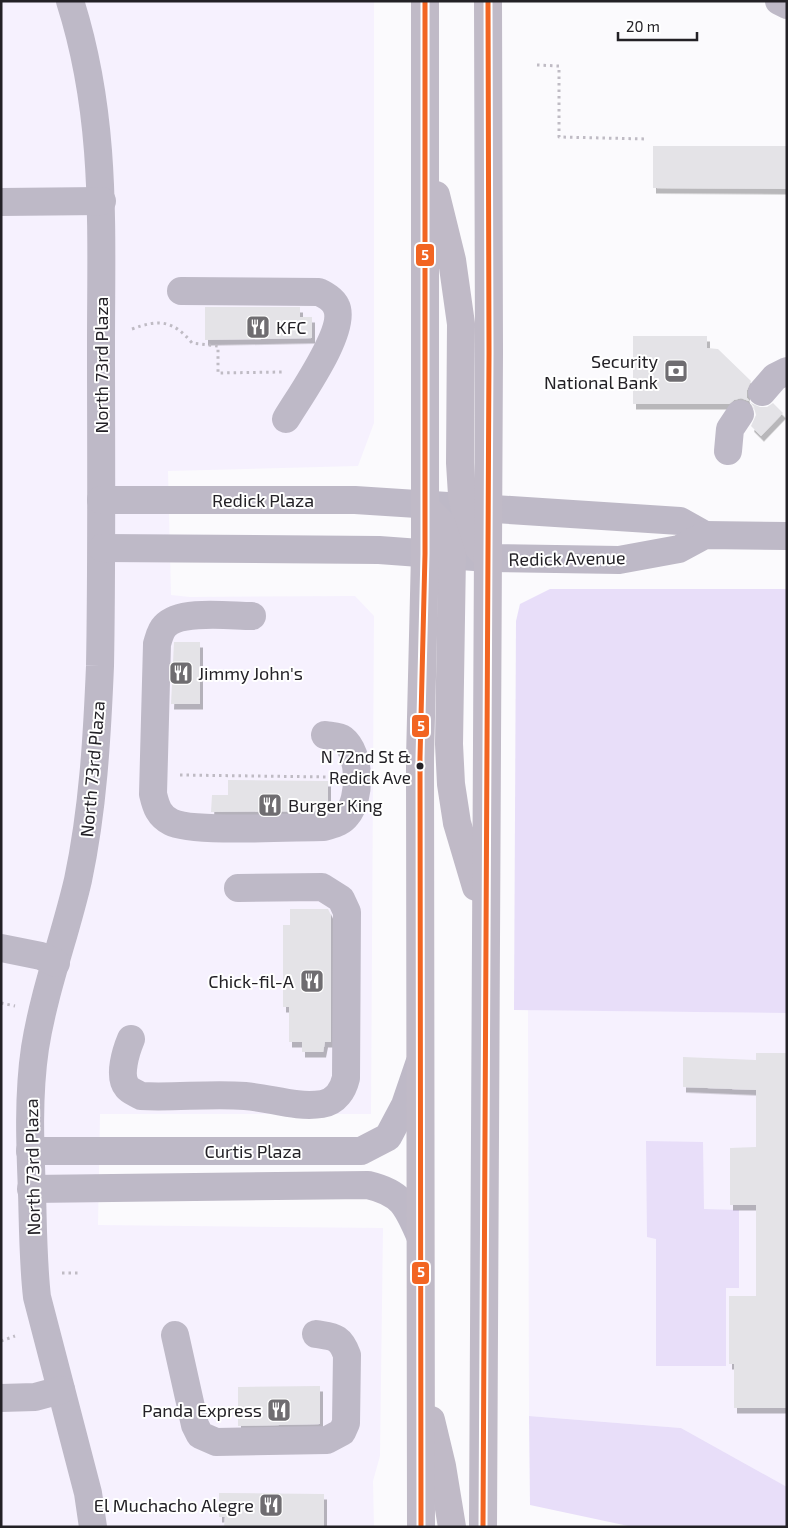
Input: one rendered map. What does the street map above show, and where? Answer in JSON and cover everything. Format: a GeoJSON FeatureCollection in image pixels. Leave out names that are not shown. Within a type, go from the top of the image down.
{"type":"FeatureCollection","features":[{"type":"Feature","properties":{"kind":"main road"},"geometry":{"type":"LineString","coordinates":[[421,1527],[420,758],[441,522],[425,506],[425,1]]}},
{"type":"Feature","properties":{"kind":"main road"},"geometry":{"type":"LineString","coordinates":[[482,1527],[488,558],[474,541],[469,530],[476,509],[488,1]]}},
{"type":"Feature","properties":{"kind":"main road"},"geometry":{"type":"LineString","coordinates":[[425,147],[452,260],[458,296],[462,351],[460,463],[476,509]]}},
{"type":"Feature","properties":{"kind":"main road"},"geometry":{"type":"LineString","coordinates":[[438,554],[451,784],[458,823],[469,857],[486,932]]}},
{"type":"Feature","properties":{"kind":"main road"},"geometry":{"type":"LineString","coordinates":[[420,1362],[444,1476],[452,1527]]}},
{"type":"Feature","properties":{"kind":"street","name":"North 73rd Plaza"},"geometry":{"type":"LineString","coordinates":[[70,1],[83,47],[94,102],[102,201],[102,548],[98,727],[93,785],[80,871],[35,1050],[30,1151],[34,1274],[37,1297],[88,1493],[93,1527]]}},
{"type":"Feature","properties":{"kind":"street"},"geometry":{"type":"LineString","coordinates":[[779,1],[787,5]]}},
{"type":"Feature","properties":{"kind":"street"},"geometry":{"type":"LineString","coordinates":[[1,202],[102,201]]}},
{"type":"Feature","properties":{"kind":"street"},"geometry":{"type":"LineString","coordinates":[[181,291],[305,290],[319,292],[330,298],[337,306],[338,328],[286,419]]}},
{"type":"Feature","properties":{"kind":"street"},"geometry":{"type":"LineString","coordinates":[[762,392],[775,378],[787,371]]}},
{"type":"Feature","properties":{"kind":"street"},"geometry":{"type":"LineString","coordinates":[[728,451],[730,430],[740,414]]}},
{"type":"Feature","properties":{"kind":"street","name":"Redick Plaza"},"geometry":{"type":"LineString","coordinates":[[101,500],[355,500],[425,506]]}},
{"type":"Feature","properties":{"kind":"street","name":"Redick Avenue"},"geometry":{"type":"LineString","coordinates":[[425,506],[680,521],[705,535],[787,536]]}},
{"type":"Feature","properties":{"kind":"street","name":"Redick Avenue"},"geometry":{"type":"LineString","coordinates":[[438,554],[488,558],[619,560],[679,549],[705,535]]}},
{"type":"Feature","properties":{"kind":"street"},"geometry":{"type":"LineString","coordinates":[[102,548],[379,550],[438,554]]}},
{"type":"Feature","properties":{"kind":"street"},"geometry":{"type":"LineString","coordinates":[[252,616],[182,616],[164,626],[157,644],[153,775],[156,807],[161,816],[185,827],[324,827],[340,823],[353,807],[356,760],[350,746],[342,738],[324,735]]}},
{"type":"Feature","properties":{"kind":"street"},"geometry":{"type":"LineString","coordinates":[[131,1039],[126,1053],[124,1082],[128,1089],[141,1096],[245,1096],[289,1104],[323,1104],[336,1098],[340,1093],[346,1078],[347,912],[342,899],[322,887],[238,888]]}},
{"type":"Feature","properties":{"kind":"street"},"geometry":{"type":"LineString","coordinates":[[1,948],[41,956],[56,963]]}},
{"type":"Feature","properties":{"kind":"street","name":"Curtis Plaza"},"geometry":{"type":"LineString","coordinates":[[30,1151],[361,1151],[388,1137],[405,1105],[420,1061]]}},
{"type":"Feature","properties":{"kind":"street","name":"Curtis Plaza"},"geometry":{"type":"LineString","coordinates":[[32,1189],[368,1185],[389,1190],[401,1199],[408,1209],[420,1236]]}},
{"type":"Feature","properties":{"kind":"street"},"geometry":{"type":"LineString","coordinates":[[175,1335],[195,1426],[200,1435],[216,1442],[327,1440],[342,1432],[346,1423],[347,1355],[344,1346],[336,1338],[316,1334]]}},
{"type":"Feature","properties":{"kind":"street"},"geometry":{"type":"LineString","coordinates":[[1,1398],[35,1397],[61,1390]]}},
{"type":"Feature","properties":{"kind":"path"},"geometry":{"type":"LineString","coordinates":[[537,65],[559,66],[560,137],[647,139]]}},
{"type":"Feature","properties":{"kind":"path"},"geometry":{"type":"LineString","coordinates":[[132,328],[146,324],[166,323],[181,329],[192,343],[218,346],[218,373],[282,371],[307,385]]}},
{"type":"Feature","properties":{"kind":"path"},"geometry":{"type":"LineString","coordinates":[[153,775],[356,777]]}},
{"type":"Feature","properties":{"kind":"path"},"geometry":{"type":"LineString","coordinates":[[1,1003],[14,1006]]}},
{"type":"Feature","properties":{"kind":"path"},"geometry":{"type":"LineString","coordinates":[[1,1341],[15,1336]]}},
{"type":"Feature","properties":{"kind":"shaded area"},"geometry":{"type":"Polygon","coordinates":[[[1,1],[374,1],[374,423],[358,466],[168,471],[171,595],[190,597],[355,596],[374,616],[371,1114],[100,1114],[98,1225],[383,1228],[380,1456],[373,1481],[374,1527],[1,1527],[1,1]]]}},
{"type":"Feature","properties":{"kind":"shaded area"},"geometry":{"type":"Polygon","coordinates":[[[550,589],[787,589],[787,1013],[514,1010],[516,621],[520,604],[550,589]]]}},
{"type":"Feature","properties":{"kind":"shaded area"},"geometry":{"type":"Polygon","coordinates":[[[528,1010],[787,1013],[787,1487],[681,1428],[529,1416],[528,1010]]]}},
{"type":"Feature","properties":{"kind":"shaded area"},"geometry":{"type":"Polygon","coordinates":[[[646,1141],[703,1142],[704,1209],[739,1210],[739,1288],[726,1288],[726,1366],[656,1366],[656,1239],[647,1237],[646,1141]]]}},
{"type":"Feature","properties":{"kind":"shaded area"},"geometry":{"type":"Polygon","coordinates":[[[529,1416],[681,1428],[787,1487],[787,1527],[633,1527],[530,1505],[529,1416]]]}},
{"type":"Feature","properties":{"kind":"building"},"geometry":{"type":"Polygon","coordinates":[[[653,146],[787,146],[787,189],[653,188],[653,146]]]}},
{"type":"Feature","properties":{"kind":"building","name":"KFC"},"geometry":{"type":"Polygon","coordinates":[[[205,307],[300,307],[300,317],[312,317],[312,338],[205,340],[205,307]]]}},
{"type":"Feature","properties":{"kind":"building","name":"Security National Bank"},"geometry":{"type":"Polygon","coordinates":[[[633,336],[707,336],[707,348],[718,349],[751,381],[747,390],[747,398],[751,403],[760,407],[767,407],[773,403],[783,413],[761,436],[751,426],[756,415],[754,407],[749,401],[741,398],[729,404],[633,404],[633,336]]]}},
{"type":"Feature","properties":{"kind":"building","name":"Jimmy John's"},"geometry":{"type":"Polygon","coordinates":[[[174,642],[200,642],[200,704],[171,704],[174,642]]]}},
{"type":"Feature","properties":{"kind":"building","name":"Burger King"},"geometry":{"type":"Polygon","coordinates":[[[228,780],[328,781],[328,809],[321,811],[211,812],[212,795],[228,795],[228,780]]]}},
{"type":"Feature","properties":{"kind":"building","name":"Chick-fil-A"},"geometry":{"type":"Polygon","coordinates":[[[290,909],[328,909],[331,915],[331,1042],[325,1042],[323,1052],[302,1052],[302,1042],[289,1042],[289,1007],[283,1007],[283,925],[290,925],[290,909]]]}},
{"type":"Feature","properties":{"kind":"building"},"geometry":{"type":"Polygon","coordinates":[[[756,1053],[787,1053],[787,1408],[734,1408],[734,1364],[729,1364],[729,1296],[756,1296],[756,1205],[730,1205],[730,1148],[756,1147],[756,1090],[683,1087],[683,1057],[756,1060],[756,1053]]]}},
{"type":"Feature","properties":{"kind":"building","name":"Panda Express"},"geometry":{"type":"Polygon","coordinates":[[[320,1386],[320,1424],[238,1426],[238,1387],[320,1386]]]}},
{"type":"Feature","properties":{"kind":"building","name":"El Muchacho Alegre"},"geometry":{"type":"Polygon","coordinates":[[[219,1493],[324,1494],[324,1527],[224,1527],[225,1517],[219,1517],[219,1493]]]}},
{"type":"Feature","properties":{"kind":"transit line","name":"5"},"geometry":{"type":"LineString","coordinates":[[421,1527],[420,758],[425,554],[425,1]]}},
{"type":"Feature","properties":{"kind":"transit line","name":"5"},"geometry":{"type":"LineString","coordinates":[[483,1527],[489,353],[488,1]]}},
{"type":"Feature","properties":{"kind":"place","name":"KFC"},"geometry":{"type":"Point","coordinates":[258,327]}},
{"type":"Feature","properties":{"kind":"place","name":"Security National Bank"},"geometry":{"type":"Point","coordinates":[676,371]}},
{"type":"Feature","properties":{"kind":"place","name":"Jimmy John's"},"geometry":{"type":"Point","coordinates":[181,673]}},
{"type":"Feature","properties":{"kind":"place","name":"N 72nd St & Redick Ave"},"geometry":{"type":"Point","coordinates":[420,766]}},
{"type":"Feature","properties":{"kind":"place","name":"Burger King"},"geometry":{"type":"Point","coordinates":[270,805]}},
{"type":"Feature","properties":{"kind":"place","name":"Chick-fil-A"},"geometry":{"type":"Point","coordinates":[312,981]}},
{"type":"Feature","properties":{"kind":"place","name":"Panda Express"},"geometry":{"type":"Point","coordinates":[279,1410]}},
{"type":"Feature","properties":{"kind":"place","name":"El Muchacho Alegre"},"geometry":{"type":"Point","coordinates":[271,1505]}}]}
